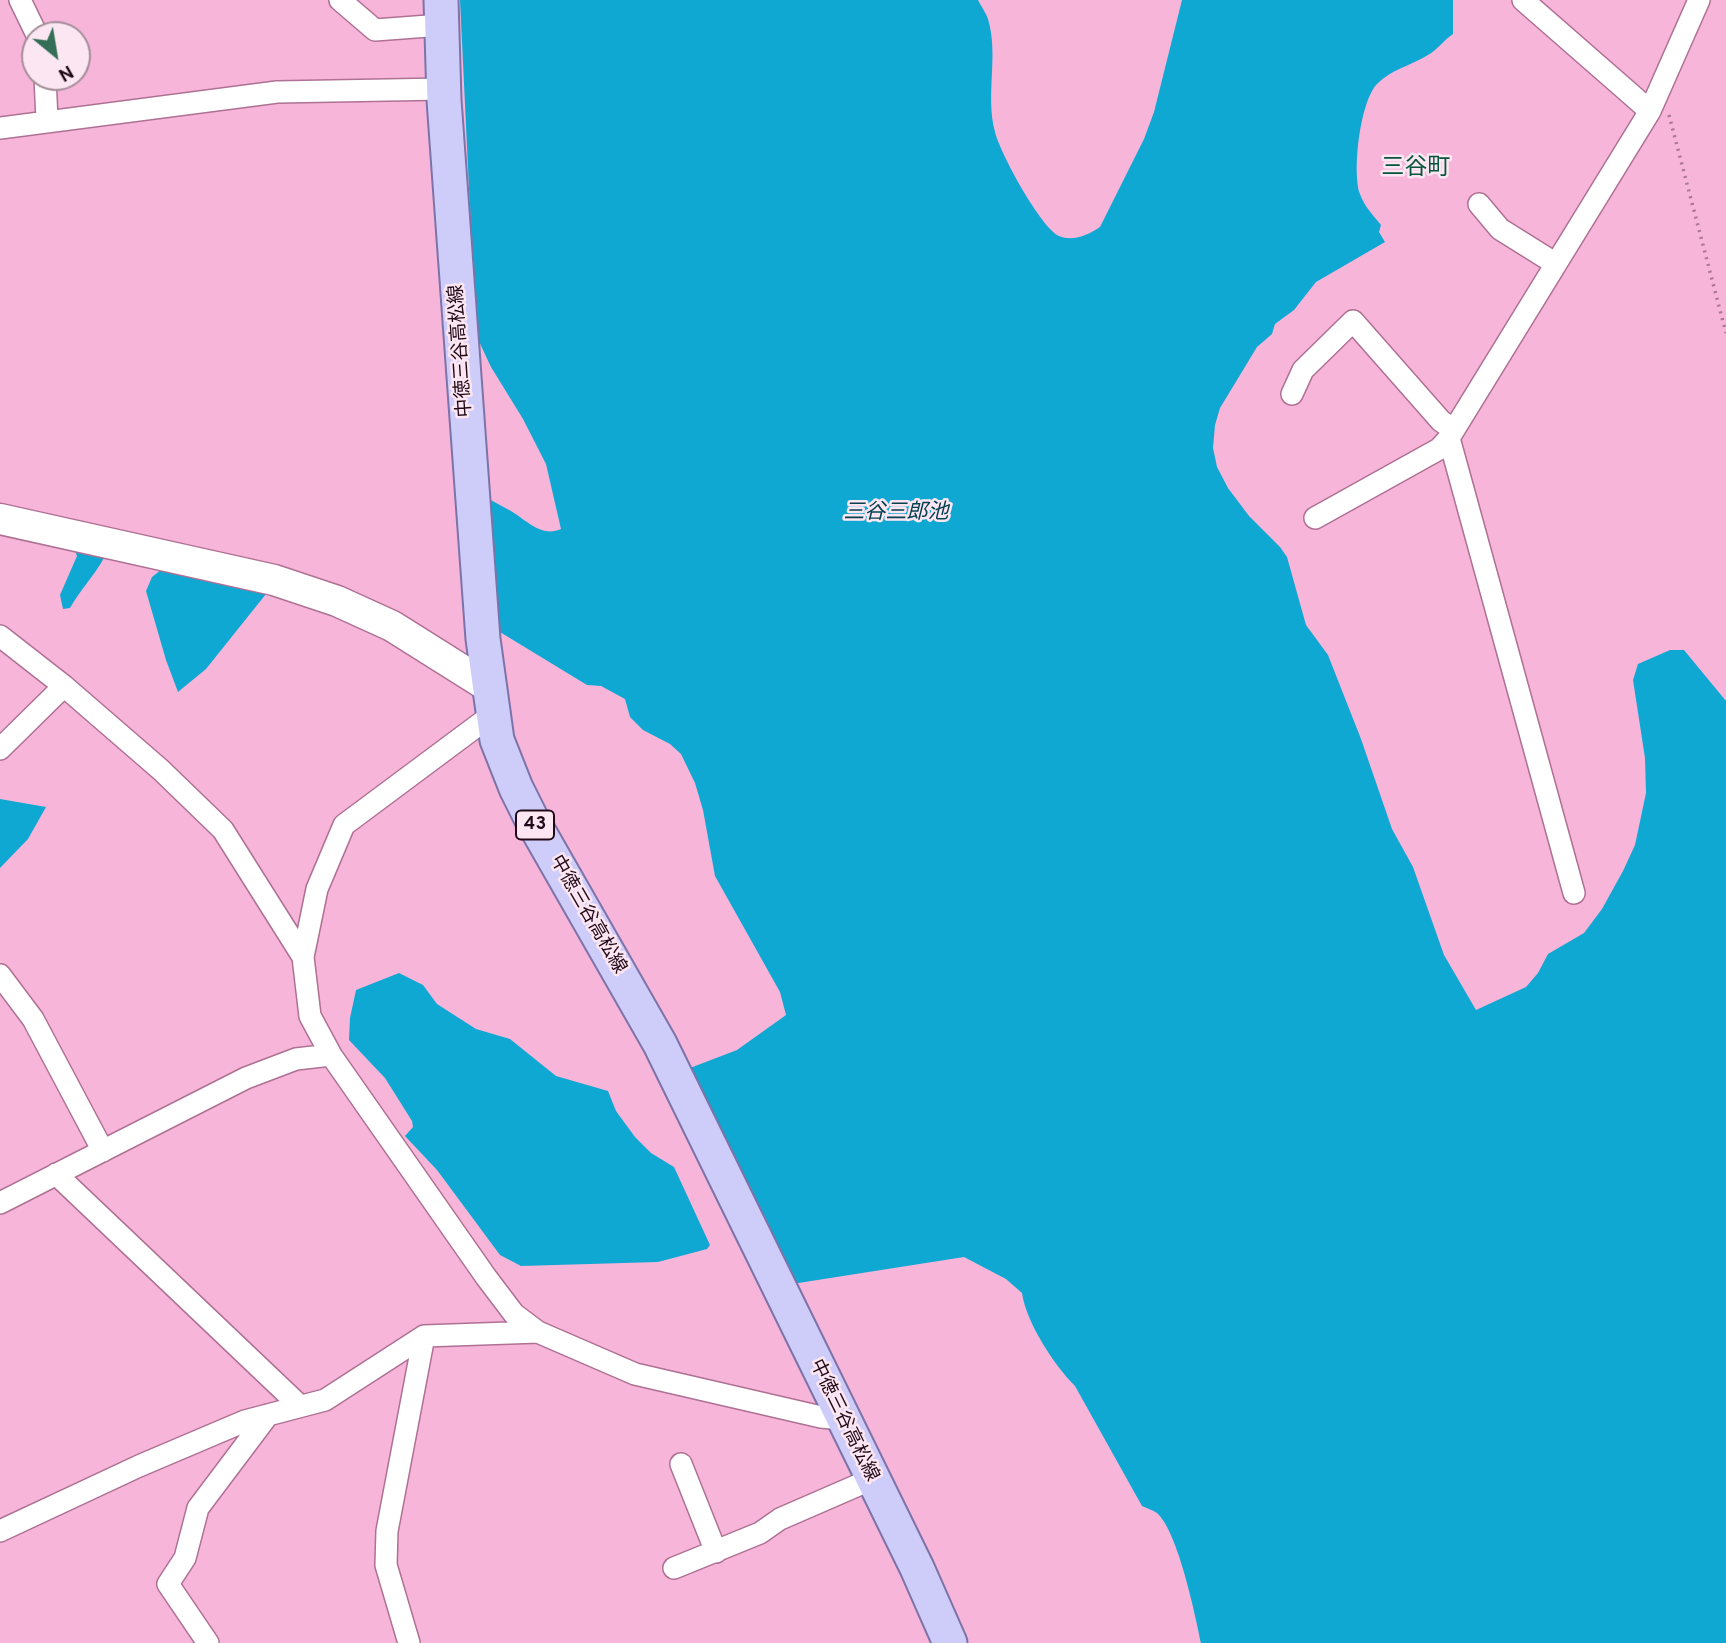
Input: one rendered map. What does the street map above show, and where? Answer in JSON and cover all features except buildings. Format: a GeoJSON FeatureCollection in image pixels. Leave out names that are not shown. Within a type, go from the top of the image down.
{"type":"FeatureCollection","features":[{"type":"Feature","properties":{"kind":"main road","name":"中徳三谷高松線"},"geometry":{"type":"LineString","coordinates":[[441,13],[443,89],[482,625],[497,740],[516,788],[660,1044],[917,1569],[950,1643]]}},
{"type":"Feature","properties":{"kind":"street"},"geometry":{"type":"LineString","coordinates":[[0,7],[20,0],[30,21]]}},
{"type":"Feature","properties":{"kind":"street"},"geometry":{"type":"LineString","coordinates":[[340,0],[375,30],[441,13]]}},
{"type":"Feature","properties":{"kind":"street"},"geometry":{"type":"LineString","coordinates":[[1523,0],[1654,103]]}},
{"type":"Feature","properties":{"kind":"street"},"geometry":{"type":"LineString","coordinates":[[1315,518],[1439,449],[1451,434],[1654,103],[1699,0]]}},
{"type":"Feature","properties":{"kind":"street"},"geometry":{"type":"LineString","coordinates":[[0,128],[278,92],[443,89]]}},
{"type":"Feature","properties":{"kind":"street"},"geometry":{"type":"LineString","coordinates":[[46,91],[47,120]]}},
{"type":"Feature","properties":{"kind":"street"},"geometry":{"type":"LineString","coordinates":[[1479,204],[1500,229],[1556,264]]}},
{"type":"Feature","properties":{"kind":"street"},"geometry":{"type":"LineString","coordinates":[[1292,394],[1303,370],[1353,321],[1451,434],[1574,893]]}},
{"type":"Feature","properties":{"kind":"street"},"geometry":{"type":"LineString","coordinates":[[0,519],[274,580],[337,601],[392,626],[491,701],[344,825],[317,889],[303,957],[310,1016],[331,1055],[514,1314],[538,1332],[635,1374],[821,1417],[842,1419]]}},
{"type":"Feature","properties":{"kind":"street"},"geometry":{"type":"LineString","coordinates":[[0,635],[162,770],[223,830],[303,957]]}},
{"type":"Feature","properties":{"kind":"street"},"geometry":{"type":"LineString","coordinates":[[0,749],[64,686]]}},
{"type":"Feature","properties":{"kind":"street"},"geometry":{"type":"LineString","coordinates":[[0,975],[33,1018],[103,1151]]}},
{"type":"Feature","properties":{"kind":"street"},"geometry":{"type":"LineString","coordinates":[[0,1203],[246,1078],[296,1059],[331,1055]]}},
{"type":"Feature","properties":{"kind":"street"},"geometry":{"type":"LineString","coordinates":[[56,1174],[300,1406]]}},
{"type":"Feature","properties":{"kind":"street"},"geometry":{"type":"LineString","coordinates":[[0,1531],[139,1466],[244,1421],[325,1399],[424,1336],[538,1332]]}},
{"type":"Feature","properties":{"kind":"street"},"geometry":{"type":"LineString","coordinates":[[409,1643],[386,1565],[387,1531],[424,1336]]}},
{"type":"Feature","properties":{"kind":"street"},"geometry":{"type":"LineString","coordinates":[[208,1643],[168,1584],[185,1558],[198,1508],[268,1415]]}},
{"type":"Feature","properties":{"kind":"street"},"geometry":{"type":"LineString","coordinates":[[681,1464],[716,1552]]}},
{"type":"Feature","properties":{"kind":"street"},"geometry":{"type":"LineString","coordinates":[[674,1568],[760,1533],[780,1519],[872,1479]]}},
{"type":"Feature","properties":{"kind":"path"},"geometry":{"type":"LineString","coordinates":[[1654,103],[1668,110],[1726,333]]}},
{"type":"Feature","properties":{"kind":"water","name":"三谷三郎池"},"geometry":{"type":"Polygon","coordinates":[[[460,0],[978,0],[987,17],[991,33],[991,104],[998,142],[1022,189],[1042,219],[1059,236],[1075,238],[1100,227],[1144,139],[1154,112],[1182,0],[1453,0],[1453,34],[1422,59],[1382,79],[1371,93],[1366,106],[1357,154],[1358,183],[1364,202],[1381,225],[1379,232],[1385,242],[1316,282],[1294,310],[1275,324],[1272,334],[1257,347],[1220,408],[1213,448],[1217,467],[1228,488],[1249,516],[1287,557],[1306,625],[1328,655],[1392,829],[1413,867],[1444,955],[1476,1010],[1526,987],[1538,973],[1548,954],[1584,933],[1602,909],[1623,871],[1635,845],[1646,793],[1645,758],[1633,680],[1638,664],[1670,650],[1684,650],[1726,701],[1726,1643],[1201,1643],[1185,1574],[1165,1523],[1157,1513],[1142,1506],[1075,1386],[1058,1367],[1042,1342],[1029,1317],[1022,1293],[1006,1279],[964,1257],[792,1284],[714,1115],[687,1074],[690,1068],[737,1050],[786,1015],[780,992],[715,876],[703,810],[695,783],[681,754],[670,744],[643,730],[630,717],[625,699],[601,686],[587,685],[495,629],[485,497],[541,530],[561,529],[546,464],[476,335],[460,0]]]}},
{"type":"Feature","properties":{"kind":"water"},"geometry":{"type":"Polygon","coordinates":[[[74,548],[101,551],[104,558],[70,608],[63,609],[60,595],[77,556],[74,548]]]}},
{"type":"Feature","properties":{"kind":"water"},"geometry":{"type":"Polygon","coordinates":[[[162,569],[254,582],[266,594],[206,669],[178,692],[146,591],[152,577],[162,569]]]}},
{"type":"Feature","properties":{"kind":"water"},"geometry":{"type":"Polygon","coordinates":[[[0,799],[46,807],[28,839],[0,868],[0,799]]]}},
{"type":"Feature","properties":{"kind":"water"},"geometry":{"type":"Polygon","coordinates":[[[399,973],[423,985],[437,1004],[476,1029],[510,1039],[556,1076],[608,1091],[616,1111],[635,1137],[651,1153],[674,1167],[710,1245],[707,1249],[658,1262],[521,1266],[500,1255],[437,1170],[405,1136],[413,1127],[412,1121],[385,1078],[349,1040],[356,990],[399,973]]]}},
{"type":"Feature","properties":{"kind":"district","name":"三谷町"},"geometry":{"type":"Point","coordinates":[1416,169]}}]}
